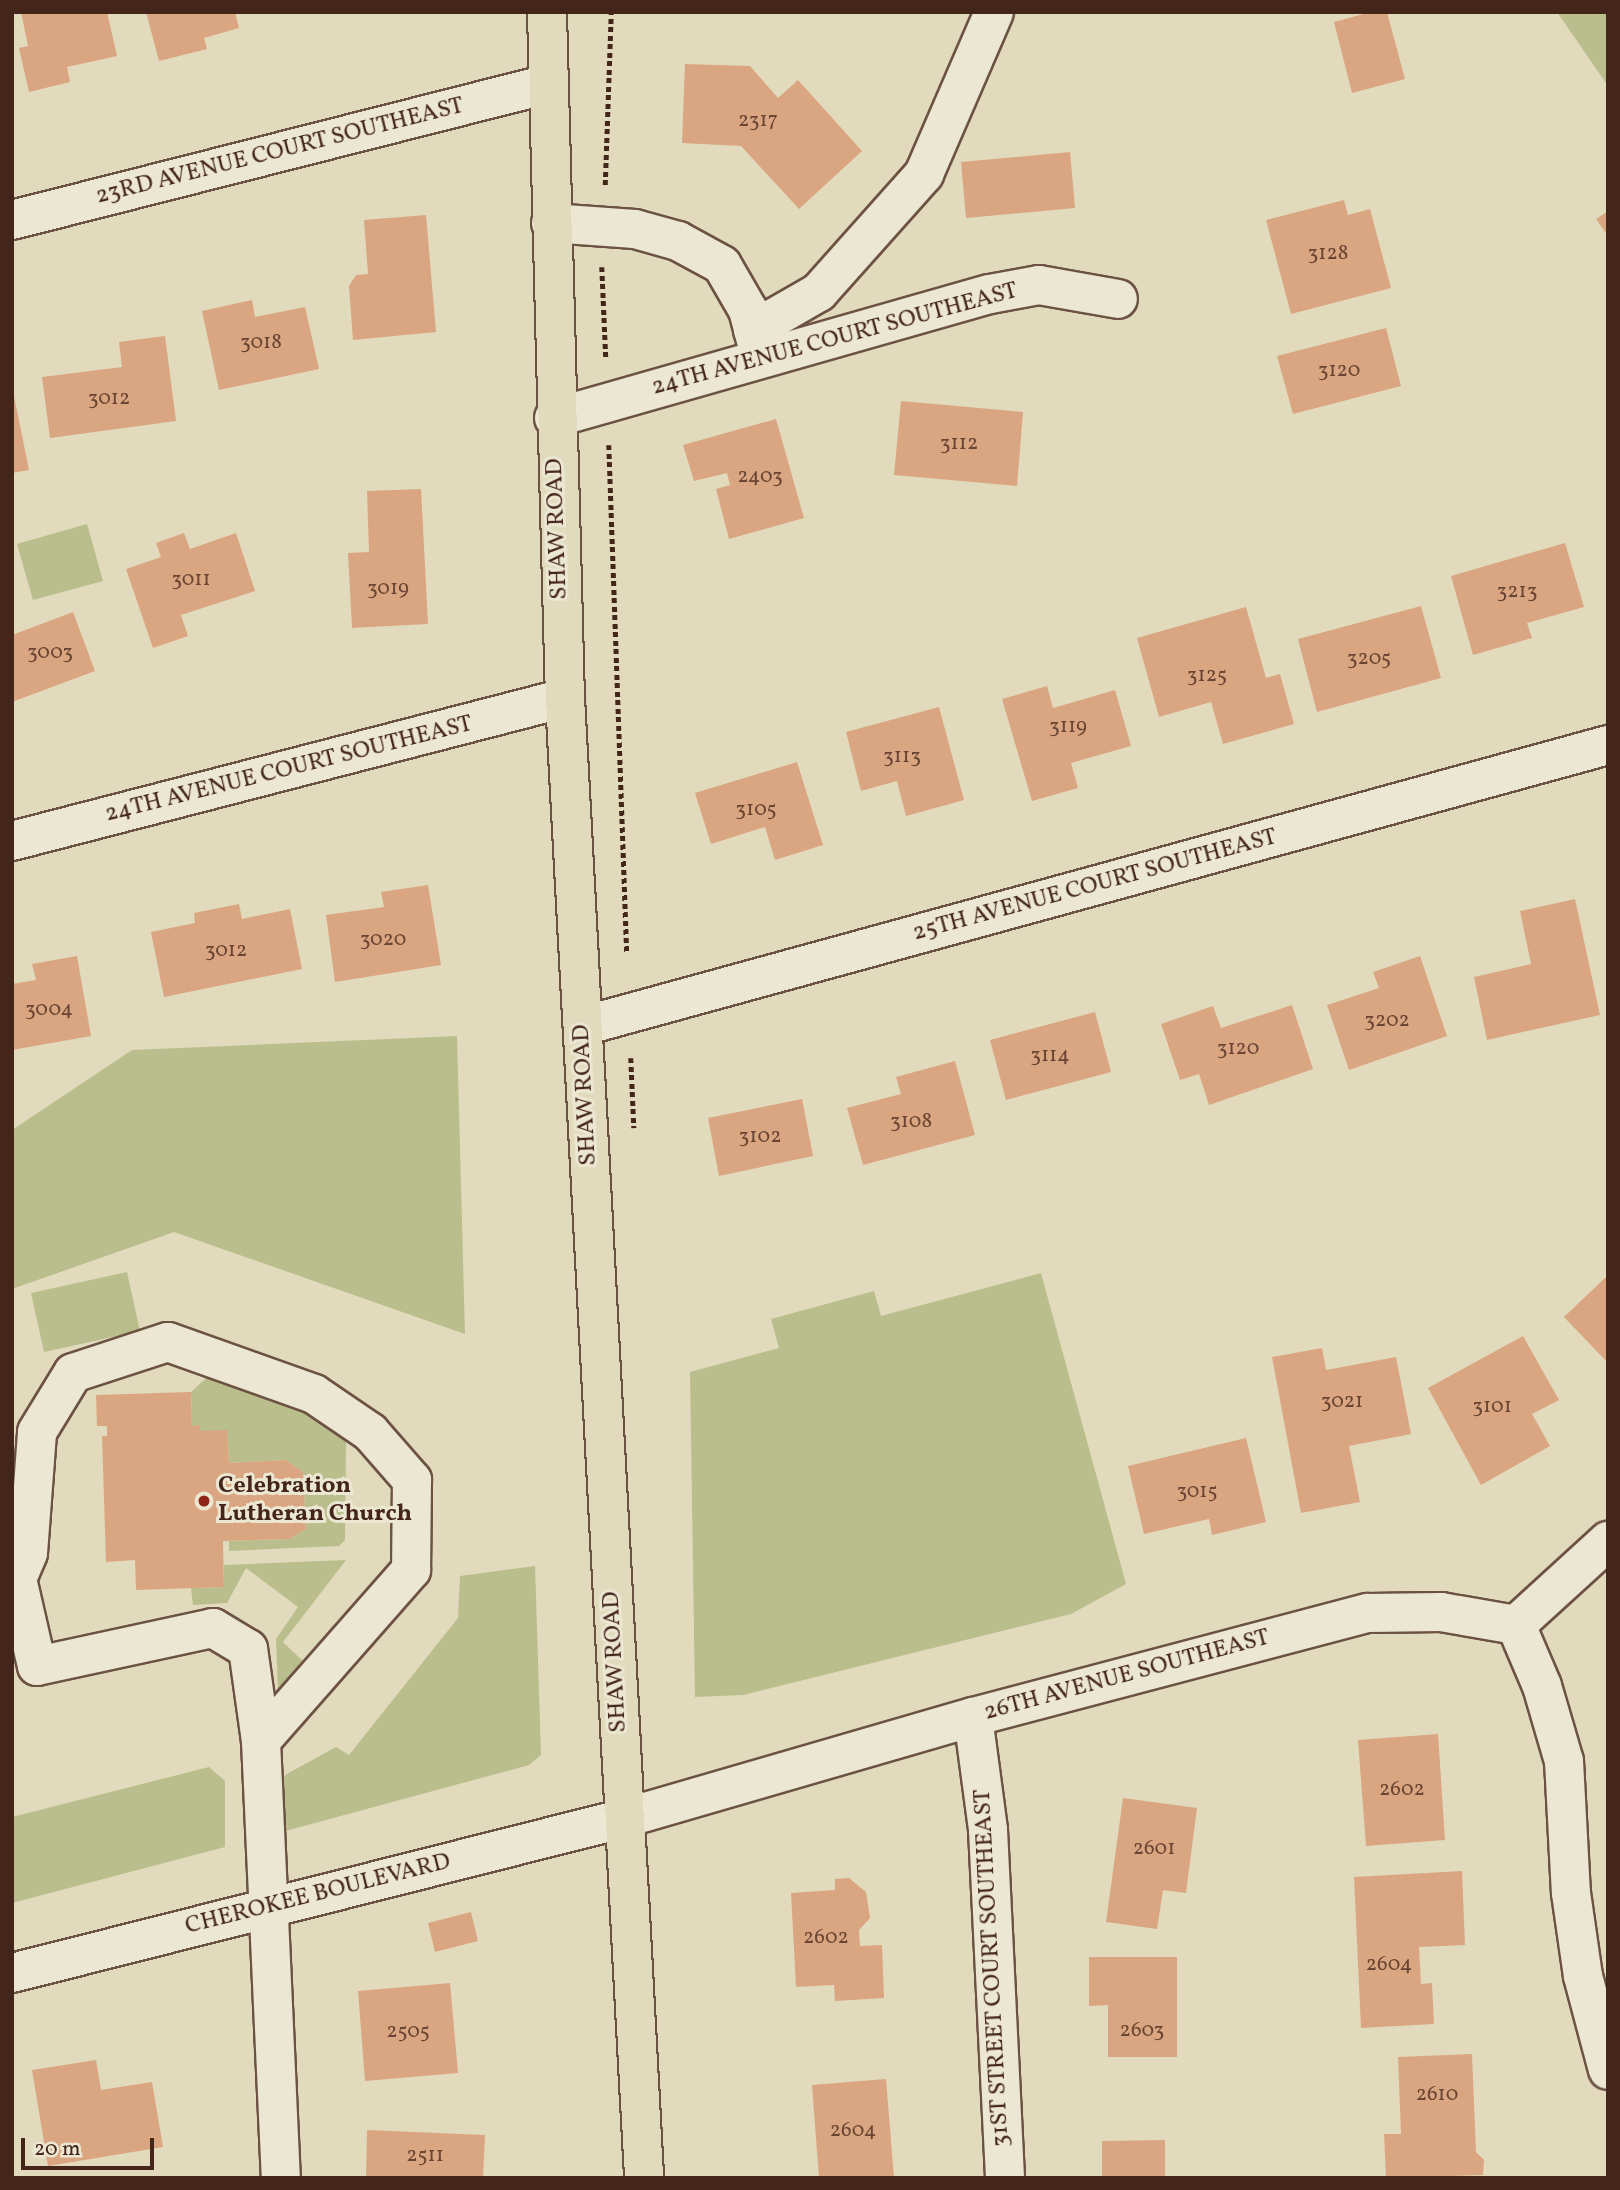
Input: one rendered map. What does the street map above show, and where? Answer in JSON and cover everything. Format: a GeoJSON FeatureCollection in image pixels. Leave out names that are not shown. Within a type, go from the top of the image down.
{"type":"FeatureCollection","features":[{"type":"Feature","properties":{"kind":"main road","name":"SHAW ROAD"},"geometry":{"type":"LineString","coordinates":[[547,12],[554,418],[565,698],[644,2178]]}},
{"type":"Feature","properties":{"kind":"street"},"geometry":{"type":"LineString","coordinates":[[551,223],[600,226],[678,241],[722,265],[757,344],[819,292],[924,174],[994,12]]}},
{"type":"Feature","properties":{"kind":"street","name":"23RD AVENUE COURT SOUTHEAST"},"geometry":{"type":"LineString","coordinates":[[12,220],[548,85]]}},
{"type":"Feature","properties":{"kind":"street","name":"24TH AVENUE COURT SOUTHEAST"},"geometry":{"type":"LineString","coordinates":[[554,418],[608,403],[757,344],[1039,285],[1118,299]]}},
{"type":"Feature","properties":{"kind":"street","name":"24TH AVENUE COURT SOUTHEAST"},"geometry":{"type":"LineString","coordinates":[[12,841],[565,698]]}},
{"type":"Feature","properties":{"kind":"street","name":"25TH AVENUE COURT SOUTHEAST"},"geometry":{"type":"LineString","coordinates":[[583,1026],[1608,745]]}},
{"type":"Feature","properties":{"kind":"street"},"geometry":{"type":"LineString","coordinates":[[261,1741],[411,1570],[412,1480],[370,1432],[314,1394],[167,1342],[73,1373],[37,1432],[28,1553],[17,1579],[37,1666],[212,1628],[248,1649],[261,1741],[281,2178]]}},
{"type":"Feature","properties":{"kind":"street"},"geometry":{"type":"LineString","coordinates":[[1608,1541],[1516,1625],[1542,1686],[1564,1761],[1571,1894],[1584,1976],[1608,2070]]}},
{"type":"Feature","properties":{"kind":"street","name":"26TH AVENUE SOUTHEAST"},"geometry":{"type":"LineString","coordinates":[[625,1818],[973,1717],[1368,1614],[1441,1612],[1516,1625]]}},
{"type":"Feature","properties":{"kind":"street","name":"31ST STREET COURT SOUTHEAST"},"geometry":{"type":"LineString","coordinates":[[973,1717],[988,1830],[1005,2178]]}},
{"type":"Feature","properties":{"kind":"street","name":"CHEROKEE BOULEVARD"},"geometry":{"type":"LineString","coordinates":[[12,1973],[625,1818]]}},
{"type":"Feature","properties":{"kind":"path"},"geometry":{"type":"LineString","coordinates":[[611,12],[611,139],[600,226],[627,955]]}},
{"type":"Feature","properties":{"kind":"green space"},"geometry":{"type":"Polygon","coordinates":[[[1557,12],[1608,12],[1608,86],[1557,12]]]}},
{"type":"Feature","properties":{"kind":"green space"},"geometry":{"type":"Polygon","coordinates":[[[87,524],[103,581],[33,600],[17,544],[87,524]]]}},
{"type":"Feature","properties":{"kind":"green space"},"geometry":{"type":"Polygon","coordinates":[[[457,1036],[465,1334],[174,1232],[12,1289],[12,1130],[132,1050],[457,1036]]]}},
{"type":"Feature","properties":{"kind":"green space"},"geometry":{"type":"Polygon","coordinates":[[[127,1272],[140,1331],[44,1352],[31,1293],[127,1272]]]}},
{"type":"Feature","properties":{"kind":"green space"},"geometry":{"type":"Polygon","coordinates":[[[1041,1273],[1126,1584],[1071,1614],[743,1695],[695,1697],[690,1372],[779,1348],[771,1319],[874,1291],[881,1316],[1041,1273]]]}},
{"type":"Feature","properties":{"kind":"green space"},"geometry":{"type":"Polygon","coordinates":[[[215,1370],[314,1407],[346,1438],[345,1540],[339,1546],[229,1551],[229,1541],[289,1539],[306,1529],[303,1472],[286,1460],[229,1463],[227,1431],[200,1431],[200,1426],[192,1426],[191,1392],[215,1370]]]}},
{"type":"Feature","properties":{"kind":"green space"},"geometry":{"type":"Polygon","coordinates":[[[346,1560],[283,1642],[309,1667],[278,1690],[276,1639],[298,1607],[246,1568],[227,1603],[193,1605],[191,1588],[224,1587],[224,1565],[346,1560]]]}},
{"type":"Feature","properties":{"kind":"green space"},"geometry":{"type":"Polygon","coordinates":[[[535,1566],[541,1755],[529,1765],[278,1833],[276,1795],[285,1775],[336,1747],[349,1755],[458,1618],[460,1576],[535,1566]]]}},
{"type":"Feature","properties":{"kind":"green space"},"geometry":{"type":"Polygon","coordinates":[[[209,1767],[225,1781],[225,1847],[12,1903],[12,1817],[209,1767]]]}},
{"type":"Feature","properties":{"kind":"building"},"geometry":{"type":"Polygon","coordinates":[[[21,12],[107,12],[117,56],[67,67],[70,82],[29,92],[19,48],[28,46],[21,12]]]}},
{"type":"Feature","properties":{"kind":"building"},"geometry":{"type":"Polygon","coordinates":[[[146,12],[235,12],[239,28],[204,38],[207,49],[159,61],[146,12]]]}},
{"type":"Feature","properties":{"kind":"building"},"geometry":{"type":"Polygon","coordinates":[[[1371,12],[1387,12],[1405,79],[1352,93],[1334,22],[1371,12]]]}},
{"type":"Feature","properties":{"kind":"building"},"geometry":{"type":"Polygon","coordinates":[[[685,64],[750,66],[778,98],[798,80],[862,151],[799,209],[741,146],[682,143],[685,64]]]}},
{"type":"Feature","properties":{"kind":"building"},"geometry":{"type":"Polygon","coordinates":[[[1070,152],[1075,208],[966,218],[961,162],[1070,152]]]}},
{"type":"Feature","properties":{"kind":"building"},"geometry":{"type":"Polygon","coordinates":[[[1344,200],[1348,215],[1370,209],[1391,288],[1291,314],[1266,220],[1344,200]]]}},
{"type":"Feature","properties":{"kind":"building"},"geometry":{"type":"Polygon","coordinates":[[[1608,211],[1608,236],[1596,219],[1608,211]]]}},
{"type":"Feature","properties":{"kind":"building"},"geometry":{"type":"Polygon","coordinates":[[[426,215],[436,332],[353,340],[349,286],[356,275],[368,274],[364,220],[426,215]]]}},
{"type":"Feature","properties":{"kind":"building"},"geometry":{"type":"Polygon","coordinates":[[[252,300],[255,317],[305,307],[319,369],[219,390],[202,311],[252,300]]]}},
{"type":"Feature","properties":{"kind":"building"},"geometry":{"type":"Polygon","coordinates":[[[1386,328],[1401,386],[1293,414],[1277,356],[1386,328]]]}},
{"type":"Feature","properties":{"kind":"building"},"geometry":{"type":"Polygon","coordinates":[[[165,336],[176,421],[50,438],[42,377],[122,367],[119,342],[165,336]]]}},
{"type":"Feature","properties":{"kind":"building"},"geometry":{"type":"Polygon","coordinates":[[[12,386],[29,470],[12,473],[12,386]]]}},
{"type":"Feature","properties":{"kind":"building"},"geometry":{"type":"Polygon","coordinates":[[[901,401],[1023,412],[1017,486],[894,475],[901,401]]]}},
{"type":"Feature","properties":{"kind":"building"},"geometry":{"type":"Polygon","coordinates":[[[776,419],[804,518],[729,539],[716,489],[730,485],[727,473],[694,481],[683,445],[776,419]]]}},
{"type":"Feature","properties":{"kind":"building"},"geometry":{"type":"Polygon","coordinates":[[[421,489],[428,624],[352,628],[348,553],[369,552],[367,491],[421,489]]]}},
{"type":"Feature","properties":{"kind":"building"},"geometry":{"type":"Polygon","coordinates":[[[184,533],[190,549],[236,533],[255,591],[181,615],[188,636],[153,648],[126,569],[161,557],[156,543],[184,533]]]}},
{"type":"Feature","properties":{"kind":"building"},"geometry":{"type":"Polygon","coordinates":[[[1565,543],[1584,607],[1527,623],[1532,638],[1473,655],[1451,576],[1565,543]]]}},
{"type":"Feature","properties":{"kind":"building"},"geometry":{"type":"Polygon","coordinates":[[[1421,606],[1441,678],[1317,712],[1298,639],[1421,606]]]}},
{"type":"Feature","properties":{"kind":"building"},"geometry":{"type":"Polygon","coordinates":[[[1246,607],[1266,678],[1280,674],[1294,724],[1223,744],[1211,702],[1159,717],[1137,638],[1246,607]]]}},
{"type":"Feature","properties":{"kind":"building"},"geometry":{"type":"Polygon","coordinates":[[[73,612],[95,671],[12,702],[12,635],[73,612]]]}},
{"type":"Feature","properties":{"kind":"building"},"geometry":{"type":"Polygon","coordinates":[[[1047,686],[1053,708],[1115,690],[1131,746],[1071,763],[1078,788],[1032,801],[1002,699],[1047,686]]]}},
{"type":"Feature","properties":{"kind":"building"},"geometry":{"type":"Polygon","coordinates":[[[939,707],[964,800],[906,816],[897,781],[861,791],[846,732],[939,707]]]}},
{"type":"Feature","properties":{"kind":"building"},"geometry":{"type":"Polygon","coordinates":[[[797,762],[823,845],[775,860],[765,827],[711,844],[695,793],[797,762]]]}},
{"type":"Feature","properties":{"kind":"building"},"geometry":{"type":"Polygon","coordinates":[[[428,885],[441,965],[335,982],[326,915],[384,907],[381,892],[428,885]]]}},
{"type":"Feature","properties":{"kind":"building"},"geometry":{"type":"Polygon","coordinates":[[[1575,899],[1600,1015],[1487,1040],[1474,977],[1531,964],[1520,911],[1575,899]]]}},
{"type":"Feature","properties":{"kind":"building"},"geometry":{"type":"Polygon","coordinates":[[[239,904],[242,919],[290,909],[302,969],[164,997],[151,932],[195,923],[194,913],[239,904]]]}},
{"type":"Feature","properties":{"kind":"building"},"geometry":{"type":"Polygon","coordinates":[[[77,956],[91,1036],[12,1050],[12,984],[36,980],[32,964],[77,956]]]}},
{"type":"Feature","properties":{"kind":"building"},"geometry":{"type":"Polygon","coordinates":[[[1420,956],[1447,1036],[1349,1070],[1327,1005],[1379,988],[1373,972],[1420,956]]]}},
{"type":"Feature","properties":{"kind":"building"},"geometry":{"type":"Polygon","coordinates":[[[1292,1005],[1313,1069],[1209,1105],[1199,1074],[1180,1080],[1161,1024],[1213,1006],[1221,1028],[1292,1005]]]}},
{"type":"Feature","properties":{"kind":"building"},"geometry":{"type":"Polygon","coordinates":[[[1095,1012],[1111,1072],[1006,1100],[990,1040],[1095,1012]]]}},
{"type":"Feature","properties":{"kind":"building"},"geometry":{"type":"Polygon","coordinates":[[[955,1061],[975,1135],[863,1165],[847,1108],[901,1094],[896,1077],[955,1061]]]}},
{"type":"Feature","properties":{"kind":"building"},"geometry":{"type":"Polygon","coordinates":[[[802,1099],[813,1156],[719,1176],[708,1118],[802,1099]]]}},
{"type":"Feature","properties":{"kind":"building"},"geometry":{"type":"Polygon","coordinates":[[[1608,1275],[1608,1363],[1564,1317],[1608,1275]]]}},
{"type":"Feature","properties":{"kind":"building"},"geometry":{"type":"Polygon","coordinates":[[[1523,1336],[1559,1400],[1532,1414],[1550,1446],[1481,1485],[1428,1388],[1523,1336]]]}},
{"type":"Feature","properties":{"kind":"building"},"geometry":{"type":"Polygon","coordinates":[[[1322,1348],[1326,1370],[1396,1357],[1411,1434],[1349,1446],[1360,1502],[1301,1513],[1272,1357],[1322,1348]]]}},
{"type":"Feature","properties":{"kind":"building","name":"Celebration Lutheran Church"},"geometry":{"type":"Polygon","coordinates":[[[191,1392],[192,1426],[200,1425],[200,1431],[227,1430],[229,1463],[286,1460],[303,1472],[306,1529],[289,1539],[223,1541],[224,1587],[136,1590],[135,1560],[106,1562],[102,1436],[107,1436],[107,1426],[97,1426],[96,1395],[191,1392]]]}},
{"type":"Feature","properties":{"kind":"building"},"geometry":{"type":"Polygon","coordinates":[[[1246,1438],[1266,1522],[1212,1535],[1209,1519],[1144,1534],[1128,1466],[1246,1438]]]}},
{"type":"Feature","properties":{"kind":"building"},"geometry":{"type":"Polygon","coordinates":[[[1438,1734],[1445,1840],[1366,1846],[1358,1740],[1438,1734]]]}},
{"type":"Feature","properties":{"kind":"building"},"geometry":{"type":"Polygon","coordinates":[[[1123,1798],[1197,1808],[1186,1893],[1163,1890],[1157,1929],[1106,1922],[1123,1798]]]}},
{"type":"Feature","properties":{"kind":"building"},"geometry":{"type":"Polygon","coordinates":[[[1462,1871],[1465,1945],[1419,1947],[1421,1984],[1432,1983],[1434,2024],[1361,2028],[1354,1877],[1462,1871]]]}},
{"type":"Feature","properties":{"kind":"building"},"geometry":{"type":"Polygon","coordinates":[[[849,1878],[866,1892],[870,1918],[859,1930],[860,1946],[882,1945],[884,1998],[835,2001],[834,1985],[796,1987],[791,1893],[835,1890],[835,1879],[849,1878]]]}},
{"type":"Feature","properties":{"kind":"building"},"geometry":{"type":"Polygon","coordinates":[[[471,1912],[478,1941],[435,1952],[428,1923],[471,1912]]]}},
{"type":"Feature","properties":{"kind":"building"},"geometry":{"type":"Polygon","coordinates":[[[1089,1957],[1177,1957],[1177,2057],[1108,2057],[1108,2005],[1089,2006],[1089,1957]]]}},
{"type":"Feature","properties":{"kind":"building"},"geometry":{"type":"Polygon","coordinates":[[[450,1983],[458,2073],[365,2081],[358,1991],[450,1983]]]}},
{"type":"Feature","properties":{"kind":"building"},"geometry":{"type":"Polygon","coordinates":[[[1472,2054],[1476,2152],[1484,2160],[1483,2175],[1386,2178],[1384,2134],[1401,2134],[1398,2057],[1472,2054]]]}},
{"type":"Feature","properties":{"kind":"building"},"geometry":{"type":"Polygon","coordinates":[[[96,2060],[101,2090],[152,2082],[163,2147],[48,2166],[32,2070],[96,2060]]]}},
{"type":"Feature","properties":{"kind":"building"},"geometry":{"type":"Polygon","coordinates":[[[886,2079],[894,2178],[819,2178],[812,2085],[886,2079]]]}},
{"type":"Feature","properties":{"kind":"building"},"geometry":{"type":"Polygon","coordinates":[[[367,2130],[485,2135],[483,2178],[366,2178],[367,2130]]]}},
{"type":"Feature","properties":{"kind":"building"},"geometry":{"type":"Polygon","coordinates":[[[1165,2140],[1165,2178],[1102,2178],[1102,2141],[1165,2140]]]}},
{"type":"Feature","properties":{"kind":"place","name":"Celebration Lutheran Church"},"geometry":{"type":"Point","coordinates":[204,1501]}}]}
